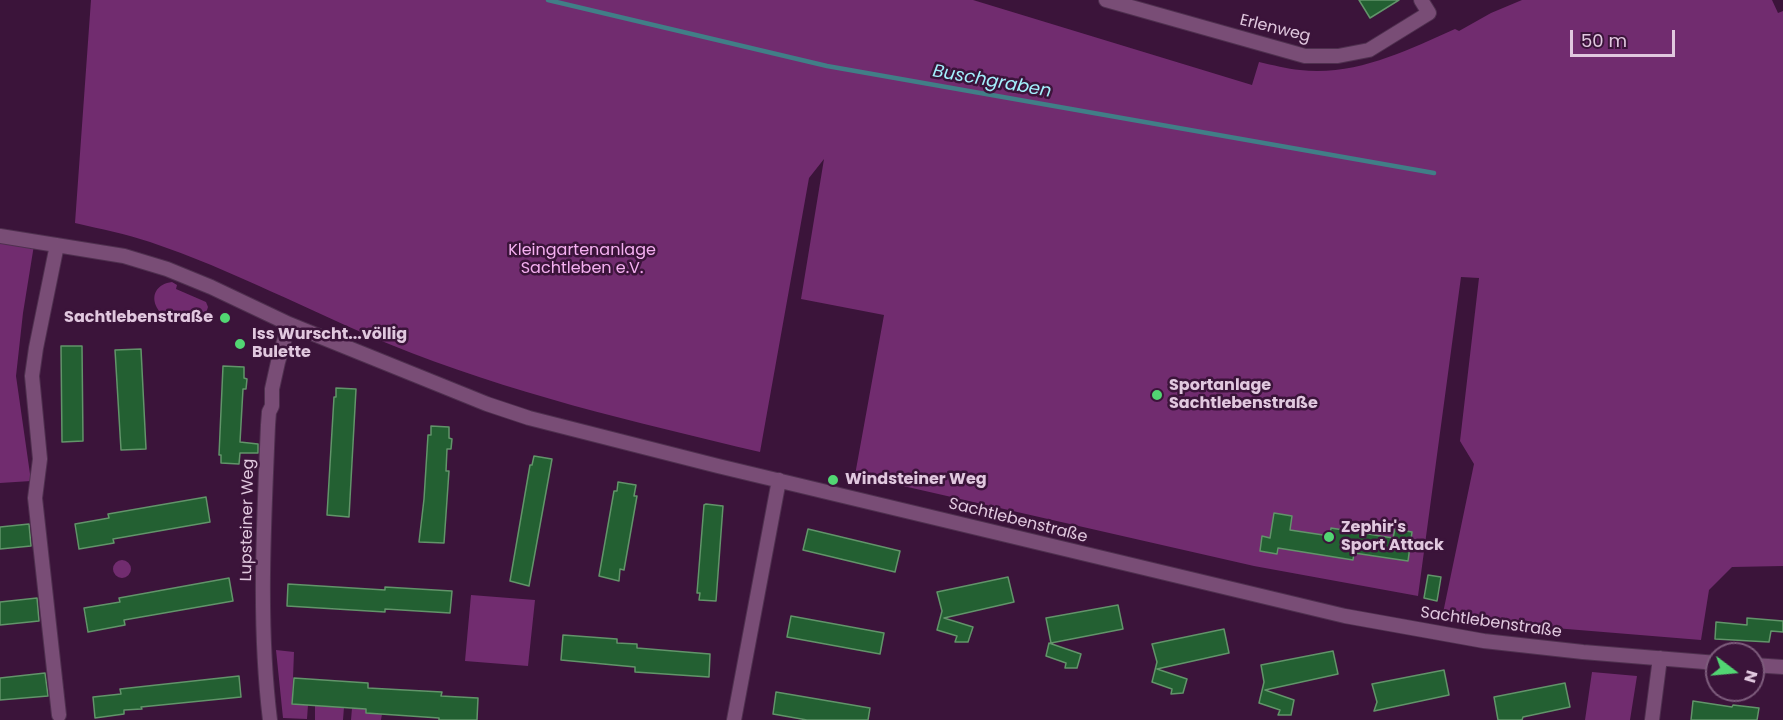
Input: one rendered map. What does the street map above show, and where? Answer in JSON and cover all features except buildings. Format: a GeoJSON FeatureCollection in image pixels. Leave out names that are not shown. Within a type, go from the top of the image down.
{"type":"FeatureCollection","features":[{"type":"Feature","properties":{"kind":"street","name":"Erlenweg"},"geometry":{"type":"LineString","coordinates":[[1106,0],[1305,56],[1338,56],[1369,50],[1429,13],[1421,0]]}},
{"type":"Feature","properties":{"kind":"street","name":"Sachtlebenstraße"},"geometry":{"type":"LineString","coordinates":[[0,236],[124,256],[167,268],[289,324],[416,377],[529,418],[1345,616],[1484,641],[1705,662]]}},
{"type":"Feature","properties":{"kind":"street"},"geometry":{"type":"LineString","coordinates":[[57,245],[32,376],[40,459],[35,498],[59,715]]}},
{"type":"Feature","properties":{"kind":"street","name":"Lupsteiner Weg"},"geometry":{"type":"LineString","coordinates":[[270,720],[264,628],[263,554],[267,434],[278,362],[289,324]]}},
{"type":"Feature","properties":{"kind":"street"},"geometry":{"type":"LineString","coordinates":[[734,720],[779,480]]}},
{"type":"Feature","properties":{"kind":"street"},"geometry":{"type":"LineString","coordinates":[[1652,720],[1660,658]]}},
{"type":"Feature","properties":{"kind":"street"},"geometry":{"type":"LineString","coordinates":[[1765,666],[1783,667]]}},
{"type":"Feature","properties":{"kind":"green space","name":"Kleingartenanlage Sachtleben e.V."},"geometry":{"type":"Polygon","coordinates":[[[91,0],[973,0],[1252,85],[1259,62],[1321,71],[1361,65],[1399,53],[1455,29],[1459,31],[1491,13],[1522,0],[1772,0],[1778,13],[1783,11],[1783,566],[1732,567],[1709,590],[1701,640],[1530,626],[1443,613],[1474,464],[1460,441],[1479,278],[1461,277],[1418,596],[1254,566],[855,475],[884,315],[801,299],[824,159],[809,178],[760,452],[619,418],[480,377],[389,344],[181,253],[132,236],[75,223],[91,0]]]}},
{"type":"Feature","properties":{"kind":"green space"},"geometry":{"type":"Polygon","coordinates":[[[0,241],[34,245],[16,376],[31,481],[0,483],[0,241]]]}},
{"type":"Feature","properties":{"kind":"green space"},"geometry":{"type":"Polygon","coordinates":[[[172,282],[177,285],[176,289],[206,302],[208,307],[206,313],[179,321],[163,315],[155,302],[155,296],[157,290],[163,285],[172,282]]]}},
{"type":"Feature","properties":{"kind":"green space"},"geometry":{"type":"Polygon","coordinates":[[[122,560],[128,563],[131,569],[128,575],[122,578],[116,575],[113,569],[116,563],[122,560]]]}},
{"type":"Feature","properties":{"kind":"green space"},"geometry":{"type":"Polygon","coordinates":[[[471,595],[535,600],[528,666],[465,661],[471,595]]]}},
{"type":"Feature","properties":{"kind":"green space"},"geometry":{"type":"Polygon","coordinates":[[[276,650],[294,652],[292,704],[308,705],[307,719],[283,718],[276,650]]]}},
{"type":"Feature","properties":{"kind":"green space"},"geometry":{"type":"Polygon","coordinates":[[[1592,672],[1637,676],[1630,720],[1585,720],[1592,672]]]}},
{"type":"Feature","properties":{"kind":"green space"},"geometry":{"type":"Polygon","coordinates":[[[315,705],[344,707],[343,720],[315,720],[315,705]]]}},
{"type":"Feature","properties":{"kind":"green space"},"geometry":{"type":"Polygon","coordinates":[[[352,708],[366,709],[366,713],[382,714],[381,720],[351,720],[352,708]]]}},
{"type":"Feature","properties":{"kind":"waterway","name":"Buschgraben"},"geometry":{"type":"LineString","coordinates":[[548,0],[827,66],[1434,173]]}},
{"type":"Feature","properties":{"kind":"place","name":"Sachtlebenstraße"},"geometry":{"type":"Point","coordinates":[225,318]}},
{"type":"Feature","properties":{"kind":"place","name":"Iss Wurscht...völlig Bulette"},"geometry":{"type":"Point","coordinates":[240,344]}},
{"type":"Feature","properties":{"kind":"place","name":"Sportanlage Sachtlebenstraße"},"geometry":{"type":"Point","coordinates":[1157,395]}},
{"type":"Feature","properties":{"kind":"place","name":"Windsteiner Weg"},"geometry":{"type":"Point","coordinates":[833,480]}},
{"type":"Feature","properties":{"kind":"place","name":"Zephir's Sport Attack"},"geometry":{"type":"Point","coordinates":[1329,537]}}]}
